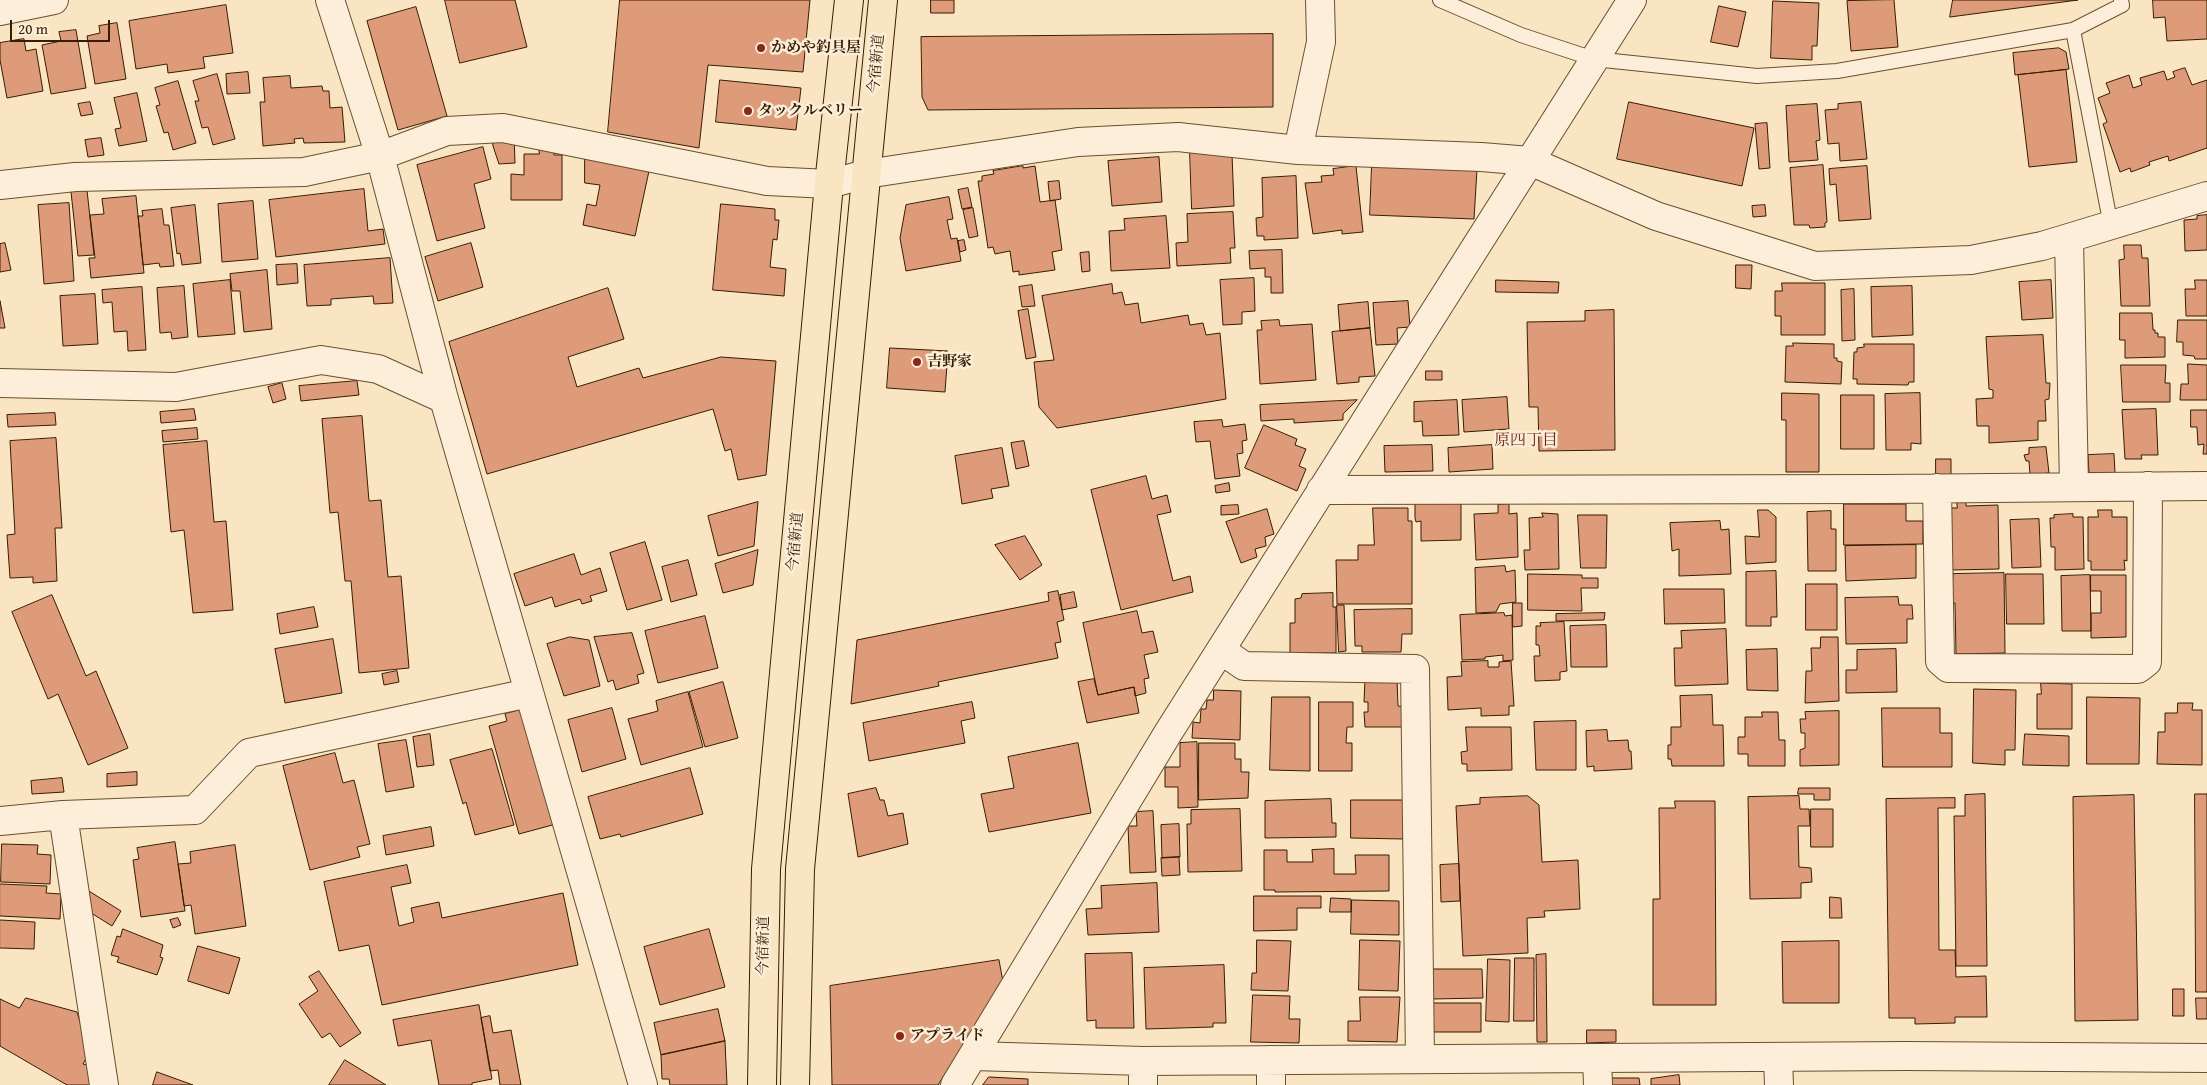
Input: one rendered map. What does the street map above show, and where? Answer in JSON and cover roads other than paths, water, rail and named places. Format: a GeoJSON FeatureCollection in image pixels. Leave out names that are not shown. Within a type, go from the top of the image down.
{"type":"FeatureCollection","features":[{"type":"Feature","properties":{"kind":"highway","name":"今宿新道"},"geometry":{"type":"LineString","coordinates":[[762,1085],[766,869],[829,184],[849,0]]}},
{"type":"Feature","properties":{"kind":"highway","name":"今宿新道"},"geometry":{"type":"LineString","coordinates":[[795,1085],[800,870],[883,0]]}},
{"type":"Feature","properties":{"kind":"street"},"geometry":{"type":"LineString","coordinates":[[0,11],[54,0]]}},
{"type":"Feature","properties":{"kind":"street"},"geometry":{"type":"LineString","coordinates":[[330,0],[380,156],[444,399],[643,1085]]}},
{"type":"Feature","properties":{"kind":"street"},"geometry":{"type":"LineString","coordinates":[[1298,150],[1321,42],[1320,0]]}},
{"type":"Feature","properties":{"kind":"street"},"geometry":{"type":"LineString","coordinates":[[955,1085],[1221,650],[1632,0]]}},
{"type":"Feature","properties":{"kind":"street"},"geometry":{"type":"LineString","coordinates":[[0,185],[75,177],[304,172],[380,156],[447,131],[503,128],[767,180],[829,184],[866,174],[1087,142],[1178,137],[1298,150],[1481,157],[1530,161],[1656,216],[1815,266],[1971,260],[2042,246],[2207,196]]}},
{"type":"Feature","properties":{"kind":"street"},"geometry":{"type":"LineString","coordinates":[[2069,238],[2074,486]]}},
{"type":"Feature","properties":{"kind":"street"},"geometry":{"type":"LineString","coordinates":[[0,383],[176,387],[321,360],[378,369],[444,399]]}},
{"type":"Feature","properties":{"kind":"street"},"geometry":{"type":"LineString","coordinates":[[1936,488],[1940,661],[1948,668],[2138,669],[2147,662],[2148,486]]}},
{"type":"Feature","properties":{"kind":"street"},"geometry":{"type":"LineString","coordinates":[[1321,490],[2207,486]]}},
{"type":"Feature","properties":{"kind":"street"},"geometry":{"type":"LineString","coordinates":[[1221,650],[1244,666],[1415,669],[1420,1058]]}},
{"type":"Feature","properties":{"kind":"street"},"geometry":{"type":"LineString","coordinates":[[0,822],[63,815],[196,810],[249,753],[529,694]]}},
{"type":"Feature","properties":{"kind":"street"},"geometry":{"type":"LineString","coordinates":[[63,815],[104,1085]]}},
{"type":"Feature","properties":{"kind":"street"},"geometry":{"type":"LineString","coordinates":[[973,1056],[1143,1073],[1271,1072],[1420,1058],[2207,1058]]}},
{"type":"Feature","properties":{"kind":"street"},"geometry":{"type":"LineString","coordinates":[[1778,1057],[1779,1085]]}},
{"type":"Feature","properties":{"kind":"street"},"geometry":{"type":"LineString","coordinates":[[1597,1058],[1598,1085]]}},
{"type":"Feature","properties":{"kind":"lane"},"geometry":{"type":"LineString","coordinates":[[1440,0],[1521,34],[1594,60],[1757,76],[1837,71],[2073,30],[2122,5],[2121,0]]}},
{"type":"Feature","properties":{"kind":"lane"},"geometry":{"type":"LineString","coordinates":[[2073,30],[2111,226]]}},
{"type":"Feature","properties":{"kind":"place","name":"かめや釣具屋"},"geometry":{"type":"Point","coordinates":[761,48]}},
{"type":"Feature","properties":{"kind":"place","name":"タックルベリー"},"geometry":{"type":"Point","coordinates":[748,111]}},
{"type":"Feature","properties":{"kind":"place","name":"吉野家"},"geometry":{"type":"Point","coordinates":[917,362]}},
{"type":"Feature","properties":{"kind":"place","name":"アプライド"},"geometry":{"type":"Point","coordinates":[900,1036]}},
{"type":"Feature","properties":{"kind":"district","name":"原四丁目"},"geometry":{"type":"Point","coordinates":[1526,441]}}]}
